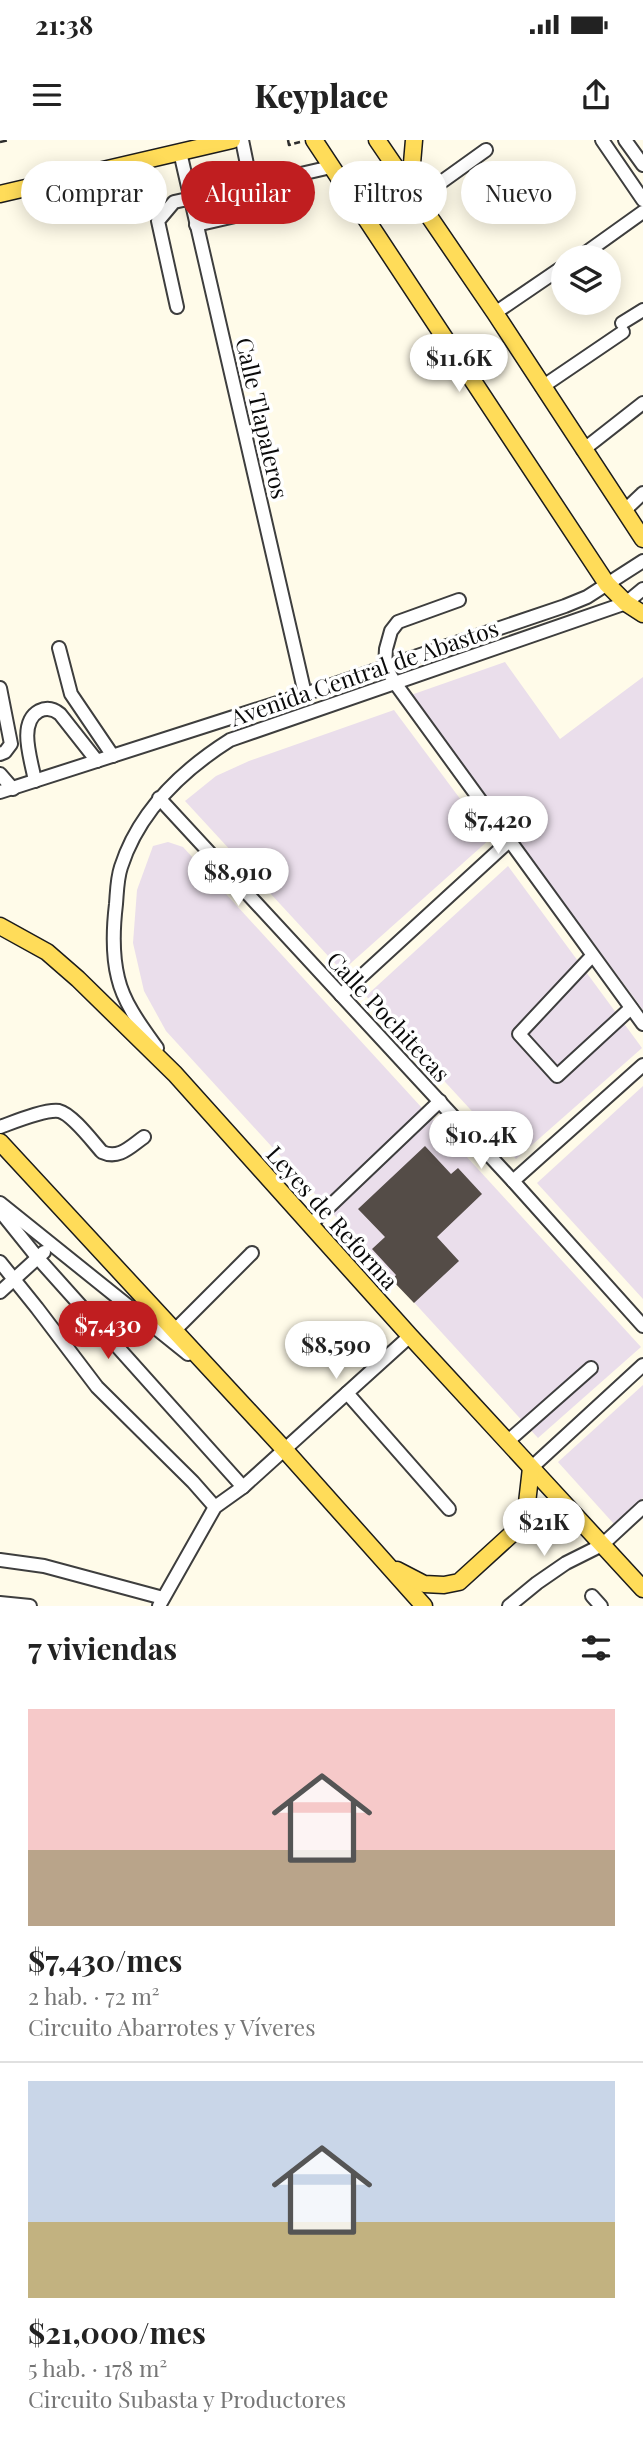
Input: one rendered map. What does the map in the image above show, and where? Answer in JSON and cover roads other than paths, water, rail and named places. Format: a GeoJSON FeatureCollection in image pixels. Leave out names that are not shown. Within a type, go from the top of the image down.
{"type":"FeatureCollection","features":[{"type":"Feature","properties":{"kind":"main road"},"geometry":{"type":"LineString","coordinates":[[0,194],[232,140]]}},
{"type":"Feature","properties":{"kind":"main road"},"geometry":{"type":"LineString","coordinates":[[314,140],[329,164]]}},
{"type":"Feature","properties":{"kind":"main road"},"geometry":{"type":"LineString","coordinates":[[377,140],[392,161]]}},
{"type":"Feature","properties":{"kind":"main road"},"geometry":{"type":"LineString","coordinates":[[412,161],[414,140]]}},
{"type":"Feature","properties":{"kind":"main road"},"geometry":{"type":"LineString","coordinates":[[369,224],[607,584],[626,603],[643,614]]}},
{"type":"Feature","properties":{"kind":"main road"},"geometry":{"type":"LineString","coordinates":[[435,224],[643,539]]}},
{"type":"Feature","properties":{"kind":"main road","name":"Leyes de Reforma"},"geometry":{"type":"LineString","coordinates":[[0,926],[47,952],[175,1074],[410,1336],[643,1588]]}},
{"type":"Feature","properties":{"kind":"main road"},"geometry":{"type":"LineString","coordinates":[[0,1142],[284,1449],[424,1606]]}},
{"type":"Feature","properties":{"kind":"main road"},"geometry":{"type":"LineString","coordinates":[[391,1568],[424,1584],[444,1585],[459,1582],[515,1531],[522,1520],[531,1468]]}},
{"type":"Feature","properties":{"kind":"street"},"geometry":{"type":"LineString","coordinates":[[242,140],[246,161]]}},
{"type":"Feature","properties":{"kind":"street"},"geometry":{"type":"LineString","coordinates":[[602,140],[643,200]]}},
{"type":"Feature","properties":{"kind":"street"},"geometry":{"type":"LineString","coordinates":[[625,140],[643,165]]}},
{"type":"Feature","properties":{"kind":"street"},"geometry":{"type":"LineString","coordinates":[[447,178],[486,150]]}},
{"type":"Feature","properties":{"kind":"street","name":"Calle Tlapaleros"},"geometry":{"type":"LineString","coordinates":[[180,152],[182,161]]}},
{"type":"Feature","properties":{"kind":"street"},"geometry":{"type":"LineString","coordinates":[[177,307],[158,221],[174,202],[181,201]]}},
{"type":"Feature","properties":{"kind":"street"},"geometry":{"type":"LineString","coordinates":[[597,245],[643,212]]}},
{"type":"Feature","properties":{"kind":"street"},"geometry":{"type":"LineString","coordinates":[[196,225],[200,224]]}},
{"type":"Feature","properties":{"kind":"street","name":"Calle Tlapaleros"},"geometry":{"type":"LineString","coordinates":[[196,225],[305,694]]}},
{"type":"Feature","properties":{"kind":"street"},"geometry":{"type":"LineString","coordinates":[[495,313],[551,275]]}},
{"type":"Feature","properties":{"kind":"street"},"geometry":{"type":"LineString","coordinates":[[542,387],[643,310]]}},
{"type":"Feature","properties":{"kind":"street"},"geometry":{"type":"LineString","coordinates":[[583,450],[643,403]]}},
{"type":"Feature","properties":{"kind":"street"},"geometry":{"type":"LineString","coordinates":[[624,511],[643,493]]}},
{"type":"Feature","properties":{"kind":"street","name":"Avenida Central de Abastos"},"geometry":{"type":"LineString","coordinates":[[0,792],[305,694],[565,606],[587,597],[643,561]]}},
{"type":"Feature","properties":{"kind":"street","name":"Avenida Central de Abastos"},"geometry":{"type":"LineString","coordinates":[[175,1074],[136,1020],[118,980],[112,933],[120,869],[137,828],[159,798],[201,758],[230,740],[626,603],[643,589]]}},
{"type":"Feature","properties":{"kind":"street"},"geometry":{"type":"LineString","coordinates":[[458,600],[398,622],[391,631],[385,666],[509,842],[643,1024]]}},
{"type":"Feature","properties":{"kind":"street"},"geometry":{"type":"LineString","coordinates":[[59,648],[71,694],[113,756]]}},
{"type":"Feature","properties":{"kind":"street"},"geometry":{"type":"LineString","coordinates":[[0,688],[11,744],[0,754]]}},
{"type":"Feature","properties":{"kind":"street"},"geometry":{"type":"LineString","coordinates":[[36,781],[27,729],[30,718],[44,709],[54,709],[60,714],[97,761]]}},
{"type":"Feature","properties":{"kind":"street"},"geometry":{"type":"LineString","coordinates":[[0,774],[13,789]]}},
{"type":"Feature","properties":{"kind":"street","name":"Calle Pochitecas"},"geometry":{"type":"LineString","coordinates":[[159,798],[440,1101],[643,1326]]}},
{"type":"Feature","properties":{"kind":"street"},"geometry":{"type":"LineString","coordinates":[[341,995],[509,842]]}},
{"type":"Feature","properties":{"kind":"street"},"geometry":{"type":"LineString","coordinates":[[592,956],[519,1034],[557,1076],[631,1008]]}},
{"type":"Feature","properties":{"kind":"street"},"geometry":{"type":"LineString","coordinates":[[513,1181],[643,1065]]}},
{"type":"Feature","properties":{"kind":"street"},"geometry":{"type":"LineString","coordinates":[[310,1225],[440,1101]]}},
{"type":"Feature","properties":{"kind":"street"},"geometry":{"type":"LineString","coordinates":[[0,1126],[50,1111],[60,1111],[69,1116],[102,1152],[110,1156],[144,1138]]}},
{"type":"Feature","properties":{"kind":"street"},"geometry":{"type":"LineString","coordinates":[[0,1203],[215,1375]]}},
{"type":"Feature","properties":{"kind":"street"},"geometry":{"type":"LineString","coordinates":[[0,1211],[37,1257],[243,1487]]}},
{"type":"Feature","properties":{"kind":"street"},"geometry":{"type":"LineString","coordinates":[[0,1292],[37,1257],[54,1246]]}},
{"type":"Feature","properties":{"kind":"street"},"geometry":{"type":"LineString","coordinates":[[174,1331],[252,1253]]}},
{"type":"Feature","properties":{"kind":"street"},"geometry":{"type":"LineString","coordinates":[[0,1262],[97,1387],[215,1507]]}},
{"type":"Feature","properties":{"kind":"street"},"geometry":{"type":"LineString","coordinates":[[0,1560],[44,1566],[161,1602],[215,1507],[243,1487],[410,1336]]}},
{"type":"Feature","properties":{"kind":"street"},"geometry":{"type":"LineString","coordinates":[[531,1468],[643,1365]]}},
{"type":"Feature","properties":{"kind":"street"},"geometry":{"type":"LineString","coordinates":[[507,1442],[591,1368]]}},
{"type":"Feature","properties":{"kind":"street"},"geometry":{"type":"LineString","coordinates":[[347,1393],[449,1509]]}},
{"type":"Feature","properties":{"kind":"street"},"geometry":{"type":"LineString","coordinates":[[509,1606],[566,1563],[602,1545],[643,1507]]}},
{"type":"Feature","properties":{"kind":"street"},"geometry":{"type":"LineString","coordinates":[[0,1603],[30,1606]]}}]}
